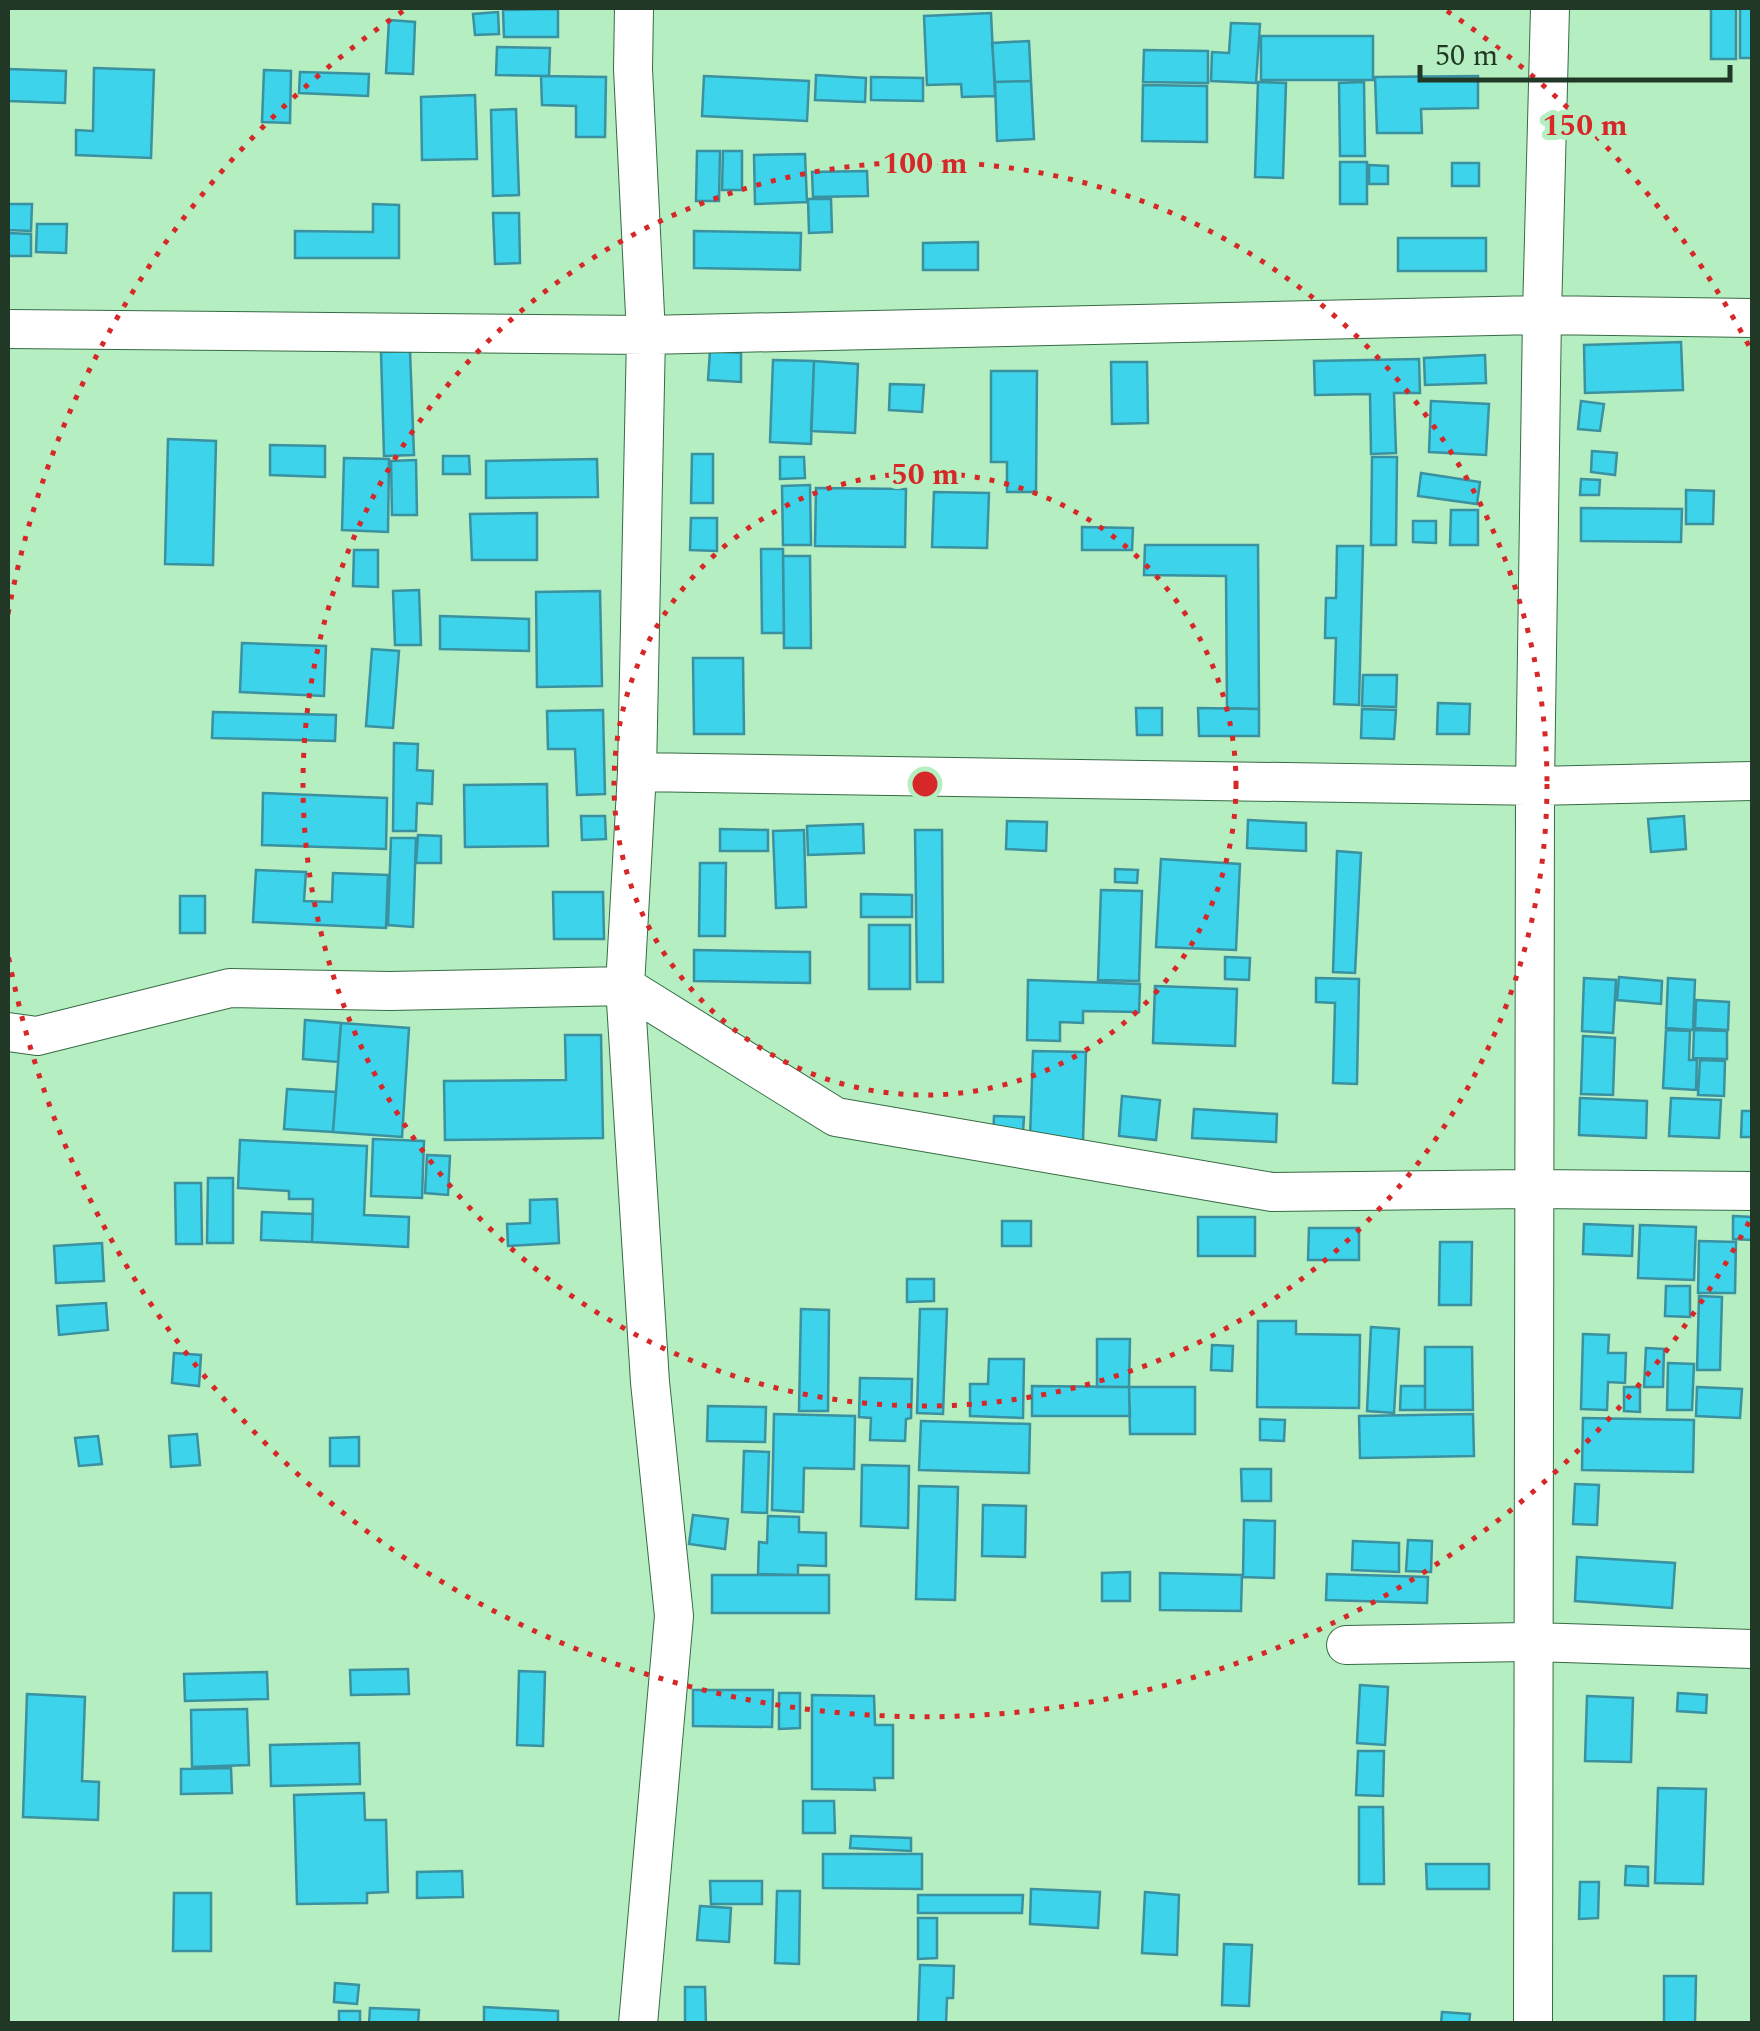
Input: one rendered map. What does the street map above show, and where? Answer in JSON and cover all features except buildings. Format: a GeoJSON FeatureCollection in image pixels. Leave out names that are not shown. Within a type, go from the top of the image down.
{"type":"FeatureCollection","features":[{"type":"Feature","properties":{"kind":"street"},"geometry":{"type":"LineString","coordinates":[[634,8],[632,69],[646,334],[636,772],[625,986],[650,1382],[674,1616],[638,2024]]}},
{"type":"Feature","properties":{"kind":"street"},"geometry":{"type":"LineString","coordinates":[[1532,2024],[1535,786],[1550,8]]}},
{"type":"Feature","properties":{"kind":"street"},"geometry":{"type":"LineString","coordinates":[[8,329],[646,334],[1542,315],[1752,318]]}},
{"type":"Feature","properties":{"kind":"street"},"geometry":{"type":"LineString","coordinates":[[636,772],[1535,786],[1752,781]]}},
{"type":"Feature","properties":{"kind":"street"},"geometry":{"type":"LineString","coordinates":[[8,1032],[37,1036],[230,988],[390,992],[625,986],[836,1118],[1272,1192],[1752,1191]]}},
{"type":"Feature","properties":{"kind":"street"},"geometry":{"type":"LineString","coordinates":[[1346,1645],[1533,1642],[1752,1649]]}}]}
